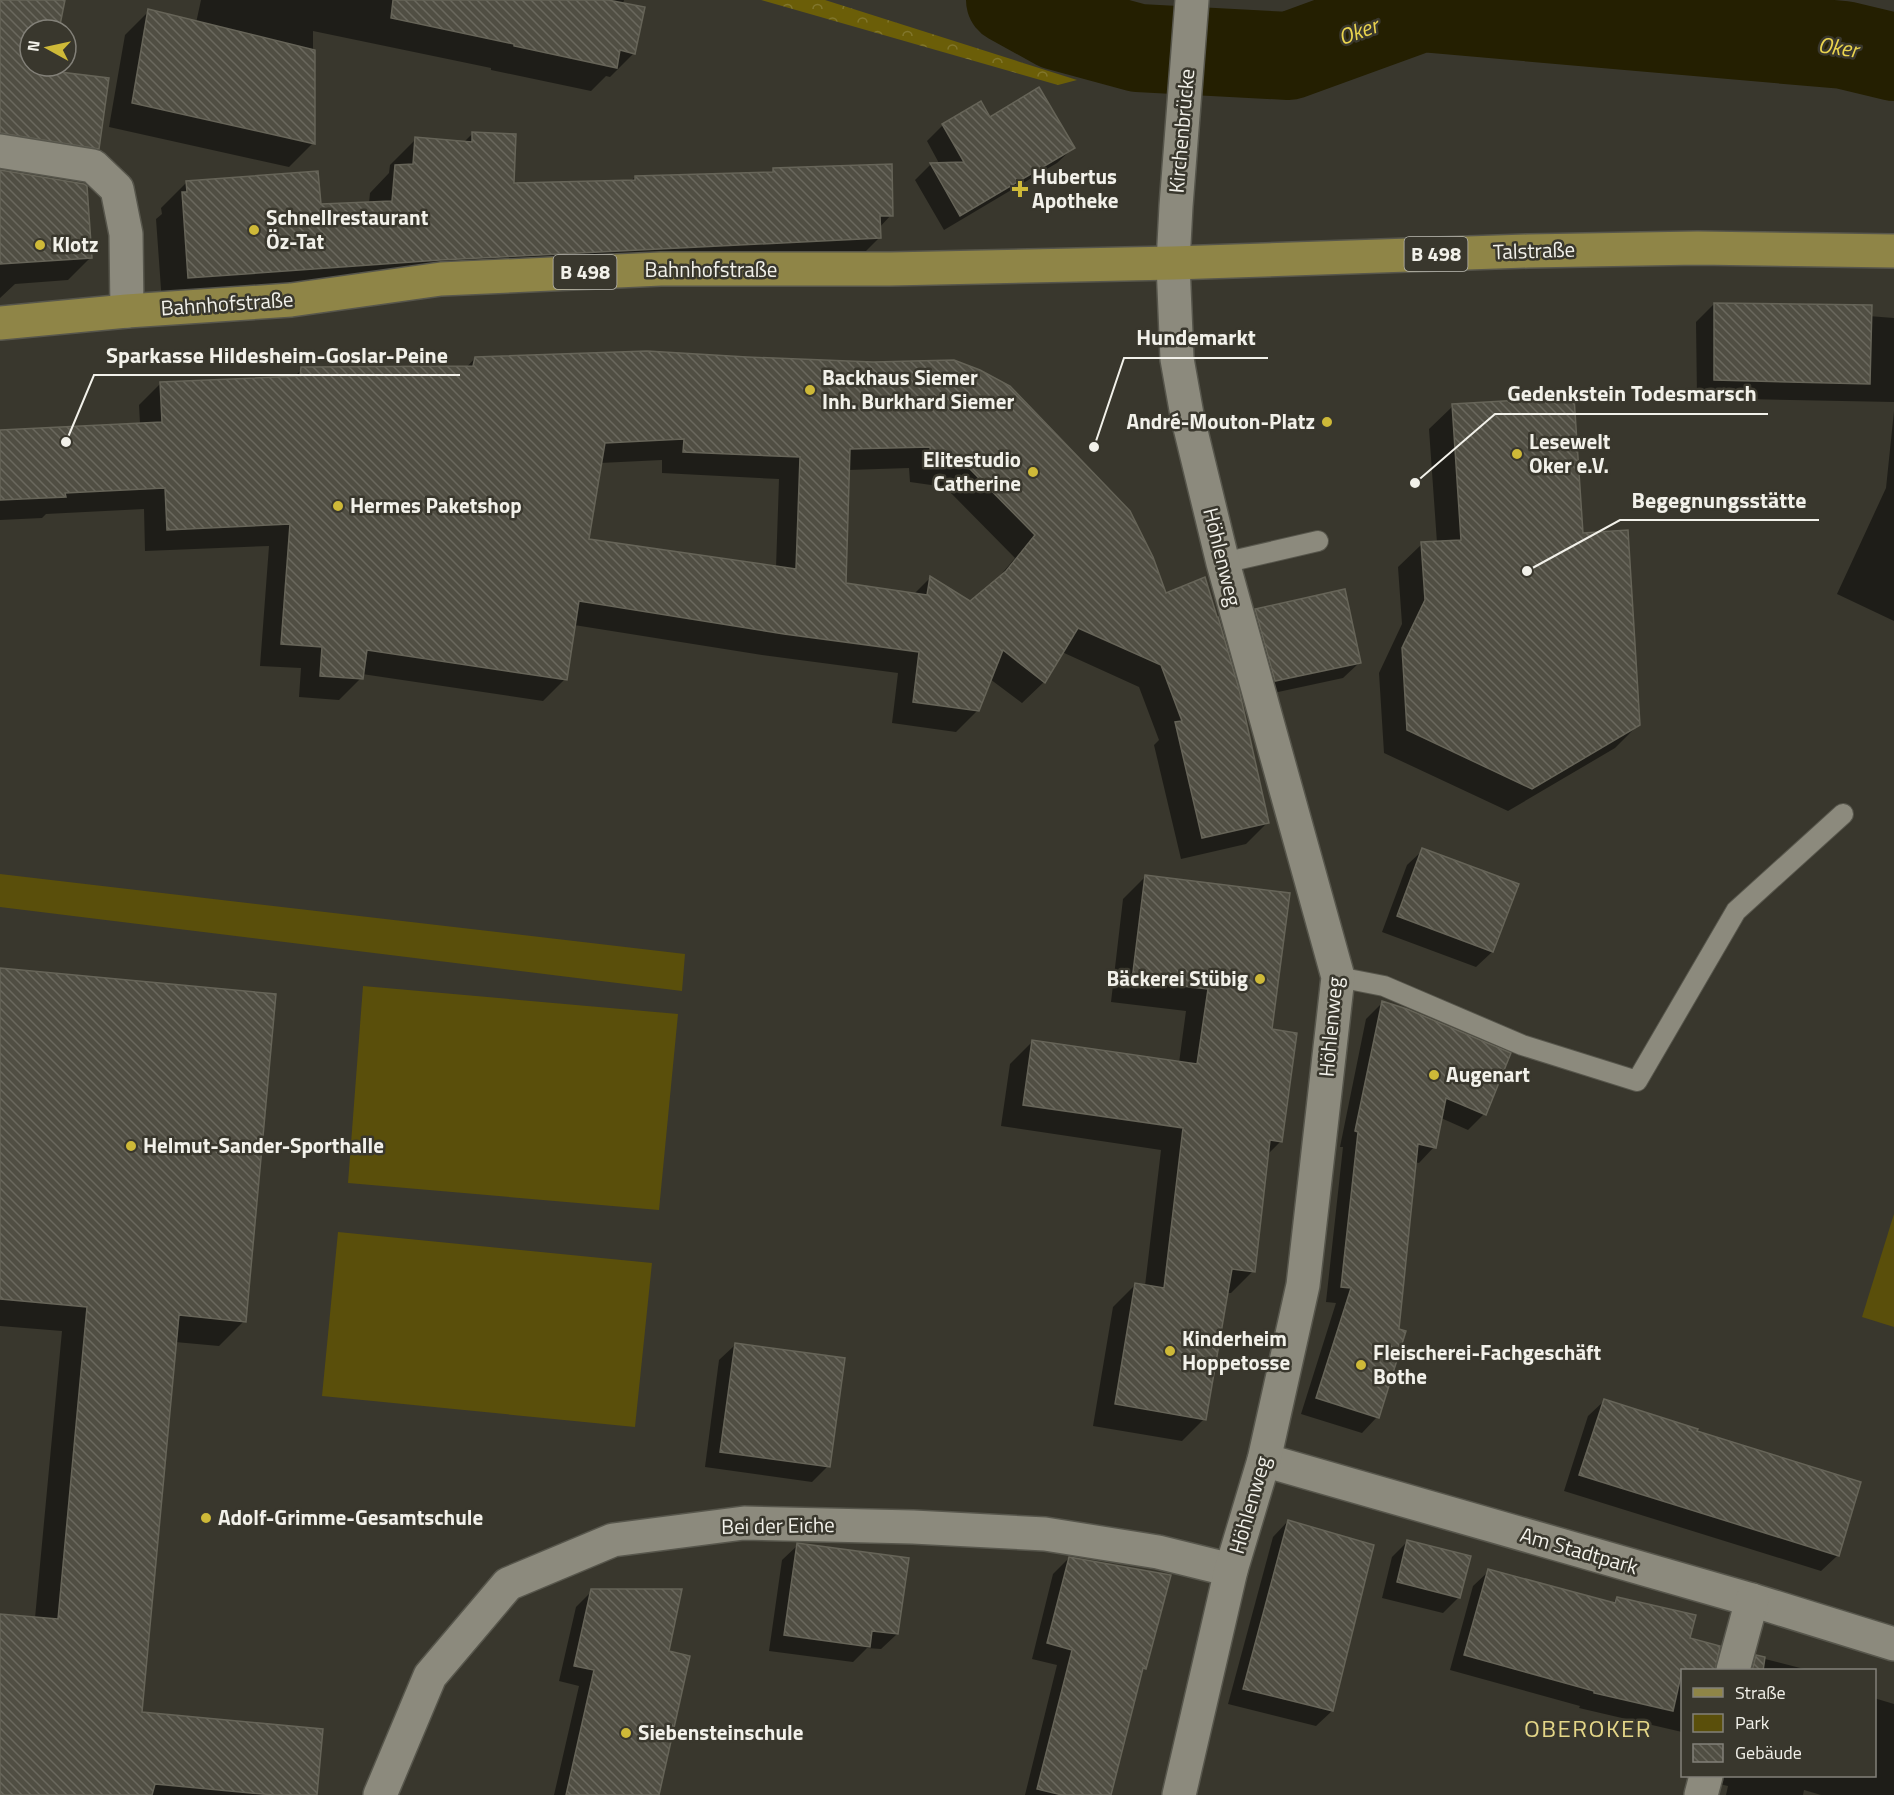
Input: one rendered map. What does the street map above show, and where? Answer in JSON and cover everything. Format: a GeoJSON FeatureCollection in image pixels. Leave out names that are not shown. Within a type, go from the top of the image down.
{"type":"FeatureCollection","features":[{"type":"Feature","properties":{"kind":"main road","name":"Talstraße"},"geometry":{"type":"LineString","coordinates":[[1173,263],[1528,251],[1698,248],[1894,251]]}},
{"type":"Feature","properties":{"kind":"main road","name":"Bahnhofstraße"},"geometry":{"type":"LineString","coordinates":[[0,324],[127,311],[291,300],[441,279],[661,269],[890,269],[1173,263]]}},
{"type":"Feature","properties":{"kind":"street","name":"Kirchenbrücke"},"geometry":{"type":"LineString","coordinates":[[1173,263],[1192,0]]}},
{"type":"Feature","properties":{"kind":"street"},"geometry":{"type":"LineString","coordinates":[[0,151],[93,166],[117,189],[126,234],[127,311]]}},
{"type":"Feature","properties":{"kind":"street","name":"Höhlenweg"},"geometry":{"type":"LineString","coordinates":[[1173,263],[1177,359],[1187,415],[1223,563],[1338,976],[1303,1286],[1264,1460],[1231,1570],[1179,1795]]}},
{"type":"Feature","properties":{"kind":"street","name":"Am Stadtpark"},"geometry":{"type":"LineString","coordinates":[[1264,1460],[1752,1600],[1894,1644]]}},
{"type":"Feature","properties":{"kind":"street","name":"Bei der Eiche"},"geometry":{"type":"LineString","coordinates":[[380,1795],[430,1676],[508,1584],[613,1540],[744,1522],[913,1527],[1045,1534],[1158,1552],[1231,1570]]}},
{"type":"Feature","properties":{"kind":"street"},"geometry":{"type":"LineString","coordinates":[[1734,1669],[1752,1600]]}},
{"type":"Feature","properties":{"kind":"street"},"geometry":{"type":"LineString","coordinates":[[1701,1795],[1706,1777]]}},
{"type":"Feature","properties":{"kind":"lane"},"geometry":{"type":"LineString","coordinates":[[1223,563],[1318,541]]}},
{"type":"Feature","properties":{"kind":"lane"},"geometry":{"type":"LineString","coordinates":[[1338,976],[1384,986],[1522,1045],[1637,1081],[1736,912],[1843,814]]}},
{"type":"Feature","properties":{"kind":"green space"},"geometry":{"type":"Polygon","coordinates":[[[761,0],[825,0],[1077,80],[1058,85],[761,0]]]}},
{"type":"Feature","properties":{"kind":"green space"},"geometry":{"type":"Polygon","coordinates":[[[0,874],[685,954],[682,991],[0,907],[0,874]]]}},
{"type":"Feature","properties":{"kind":"green space"},"geometry":{"type":"Polygon","coordinates":[[[363,986],[678,1014],[659,1210],[348,1183],[363,986]]]}},
{"type":"Feature","properties":{"kind":"green space"},"geometry":{"type":"Polygon","coordinates":[[[1894,1214],[1894,1327],[1862,1317],[1894,1214]]]}},
{"type":"Feature","properties":{"kind":"green space"},"geometry":{"type":"Polygon","coordinates":[[[338,1232],[652,1263],[635,1427],[322,1396],[338,1232]]]}},
{"type":"Feature","properties":{"kind":"building"},"geometry":{"type":"Polygon","coordinates":[[[0,0],[65,0],[61,18],[18,18],[18,78],[78,78],[78,74],[109,78],[99,149],[0,133],[0,0]]]}},
{"type":"Feature","properties":{"kind":"building"},"geometry":{"type":"Polygon","coordinates":[[[393,0],[608,0],[645,7],[635,54],[620,50],[617,68],[391,18],[393,0]]]}},
{"type":"Feature","properties":{"kind":"building"},"geometry":{"type":"Polygon","coordinates":[[[148,9],[315,50],[315,144],[132,103],[148,9]]]}},
{"type":"Feature","properties":{"kind":"building"},"geometry":{"type":"Polygon","coordinates":[[[1039,87],[1075,148],[960,216],[930,163],[964,162],[942,124],[981,101],[990,117],[1039,87]]]}},
{"type":"Feature","properties":{"kind":"building"},"geometry":{"type":"Polygon","coordinates":[[[472,132],[516,134],[514,183],[635,180],[635,176],[773,172],[773,168],[892,164],[893,216],[880,216],[881,238],[440,260],[188,278],[182,192],[187,192],[186,181],[318,171],[321,204],[392,201],[395,165],[413,164],[415,137],[472,142],[472,132]]]}},
{"type":"Feature","properties":{"kind":"building"},"geometry":{"type":"Polygon","coordinates":[[[0,170],[87,186],[92,258],[0,264],[0,170]]]}},
{"type":"Feature","properties":{"kind":"building"},"geometry":{"type":"Polygon","coordinates":[[[1714,303],[1872,305],[1870,384],[1714,380],[1714,303]]]}},
{"type":"Feature","properties":{"kind":"building"},"geometry":{"type":"Polygon","coordinates":[[[647,351],[873,362],[954,360],[980,370],[1010,386],[1130,511],[1153,557],[1166,593],[1205,577],[1239,689],[1269,823],[1202,838],[1175,722],[1182,721],[1161,665],[1078,628],[1045,683],[1003,650],[979,711],[913,702],[919,652],[784,634],[579,601],[567,680],[367,650],[363,679],[320,676],[322,647],[281,644],[290,524],[167,530],[165,488],[65,493],[66,497],[0,500],[0,430],[162,422],[160,382],[300,376],[301,367],[473,366],[475,357],[647,351]],[[684,439],[605,443],[589,539],[796,569],[800,457],[683,452],[684,439]],[[930,447],[850,449],[846,583],[927,595],[930,576],[970,601],[1006,571],[1035,535],[967,466],[931,461],[930,447]]]}},
{"type":"Feature","properties":{"kind":"building"},"geometry":{"type":"Polygon","coordinates":[[[1574,397],[1583,533],[1628,530],[1640,725],[1532,789],[1407,730],[1402,648],[1425,600],[1421,542],[1461,540],[1452,404],[1574,397]]]}},
{"type":"Feature","properties":{"kind":"building"},"geometry":{"type":"Polygon","coordinates":[[[1345,589],[1361,663],[1275,681],[1255,609],[1345,589]]]}},
{"type":"Feature","properties":{"kind":"building"},"geometry":{"type":"Polygon","coordinates":[[[1422,848],[1519,884],[1493,952],[1397,916],[1422,848]]]}},
{"type":"Feature","properties":{"kind":"building"},"geometry":{"type":"Polygon","coordinates":[[[1145,875],[1290,893],[1272,1029],[1297,1033],[1282,1142],[1270,1140],[1255,1272],[1232,1269],[1206,1420],[1115,1404],[1135,1283],[1164,1288],[1183,1128],[1023,1105],[1032,1040],[1197,1064],[1208,989],[1132,980],[1145,875]]]}},
{"type":"Feature","properties":{"kind":"building"},"geometry":{"type":"Polygon","coordinates":[[[0,968],[276,994],[246,1322],[179,1315],[142,1712],[323,1729],[317,1795],[273,1795],[155,1784],[152,1795],[0,1795],[0,1614],[58,1619],[87,1307],[0,1299],[0,968]]]}},
{"type":"Feature","properties":{"kind":"building"},"geometry":{"type":"Polygon","coordinates":[[[1382,1001],[1407,1009],[1511,1053],[1486,1115],[1446,1098],[1436,1148],[1418,1144],[1399,1329],[1406,1331],[1379,1418],[1316,1398],[1351,1288],[1341,1287],[1358,1132],[1355,1131],[1382,1001]]]}},
{"type":"Feature","properties":{"kind":"building"},"geometry":{"type":"Polygon","coordinates":[[[735,1343],[845,1358],[830,1467],[720,1452],[735,1343]]]}},
{"type":"Feature","properties":{"kind":"building"},"geometry":{"type":"Polygon","coordinates":[[[1604,1399],[1698,1429],[1697,1431],[1861,1482],[1839,1556],[1579,1475],[1604,1399]]]}},
{"type":"Feature","properties":{"kind":"building"},"geometry":{"type":"Polygon","coordinates":[[[1288,1520],[1374,1545],[1333,1711],[1243,1689],[1288,1520]]]}},
{"type":"Feature","properties":{"kind":"building"},"geometry":{"type":"Polygon","coordinates":[[[1407,1540],[1471,1556],[1460,1598],[1397,1582],[1407,1540]]]}},
{"type":"Feature","properties":{"kind":"building"},"geometry":{"type":"Polygon","coordinates":[[[797,1543],[909,1558],[898,1634],[872,1631],[870,1647],[784,1635],[797,1543]]]}},
{"type":"Feature","properties":{"kind":"building"},"geometry":{"type":"Polygon","coordinates":[[[1069,1557],[1171,1575],[1146,1669],[1143,1668],[1111,1795],[1062,1795],[1037,1789],[1072,1650],[1047,1643],[1069,1557]]]}},
{"type":"Feature","properties":{"kind":"building"},"geometry":{"type":"Polygon","coordinates":[[[1488,1569],[1615,1603],[1617,1597],[1696,1615],[1690,1638],[1720,1646],[1715,1669],[1681,1669],[1673,1711],[1594,1693],[1594,1691],[1464,1655],[1488,1569]]]}},
{"type":"Feature","properties":{"kind":"building","name":"Siebensteinschule"},"geometry":{"type":"Polygon","coordinates":[[[591,1589],[682,1589],[669,1651],[690,1656],[659,1795],[566,1795],[594,1670],[574,1666],[591,1589]]]}},
{"type":"Feature","properties":{"kind":"building"},"geometry":{"type":"Polygon","coordinates":[[[1756,1655],[1765,1657],[1763,1669],[1752,1669],[1756,1655]]]}},
{"type":"Feature","properties":{"kind":"waterway","name":"Oker"},"geometry":{"type":"LineString","coordinates":[[1010,0],[1057,26],[1138,48],[1289,56],[1421,8],[1844,45],[1894,57]]}},
{"type":"Feature","properties":{"kind":"place","name":"Hubertus Apotheke"},"geometry":{"type":"Point","coordinates":[1020,189]}},
{"type":"Feature","properties":{"kind":"place","name":"Schnellrestaurant Öz-Tat"},"geometry":{"type":"Point","coordinates":[254,230]}},
{"type":"Feature","properties":{"kind":"place","name":"Klotz"},"geometry":{"type":"Point","coordinates":[40,245]}},
{"type":"Feature","properties":{"kind":"place","name":"Backhaus Siemer Inh. Burkhard Siemer"},"geometry":{"type":"Point","coordinates":[810,390]}},
{"type":"Feature","properties":{"kind":"place","name":"André-Mouton-Platz"},"geometry":{"type":"Point","coordinates":[1327,422]}},
{"type":"Feature","properties":{"kind":"place","name":"Sparkasse Hildesheim-Goslar-Peine"},"geometry":{"type":"Point","coordinates":[66,442]}},
{"type":"Feature","properties":{"kind":"place","name":"Hundemarkt"},"geometry":{"type":"Point","coordinates":[1094,447]}},
{"type":"Feature","properties":{"kind":"place","name":"Lesewelt Oker e.V."},"geometry":{"type":"Point","coordinates":[1517,454]}},
{"type":"Feature","properties":{"kind":"place","name":"Elitestudio Catherine"},"geometry":{"type":"Point","coordinates":[1033,472]}},
{"type":"Feature","properties":{"kind":"place","name":"Gedenkstein Todesmarsch"},"geometry":{"type":"Point","coordinates":[1415,483]}},
{"type":"Feature","properties":{"kind":"place","name":"Hermes Paketshop"},"geometry":{"type":"Point","coordinates":[338,506]}},
{"type":"Feature","properties":{"kind":"place","name":"Begegnungsstätte"},"geometry":{"type":"Point","coordinates":[1527,571]}},
{"type":"Feature","properties":{"kind":"place","name":"Bäckerei Stübig"},"geometry":{"type":"Point","coordinates":[1260,979]}},
{"type":"Feature","properties":{"kind":"place","name":"Augenart"},"geometry":{"type":"Point","coordinates":[1434,1075]}},
{"type":"Feature","properties":{"kind":"place","name":"Helmut-Sander-Sporthalle"},"geometry":{"type":"Point","coordinates":[131,1146]}},
{"type":"Feature","properties":{"kind":"place","name":"Kinderheim Hoppetosse"},"geometry":{"type":"Point","coordinates":[1170,1351]}},
{"type":"Feature","properties":{"kind":"place","name":"Fleischerei-Fachgeschäft Bothe"},"geometry":{"type":"Point","coordinates":[1361,1365]}},
{"type":"Feature","properties":{"kind":"place","name":"Adolf-Grimme-Gesamtschule"},"geometry":{"type":"Point","coordinates":[206,1518]}},
{"type":"Feature","properties":{"kind":"place","name":"Siebensteinschule"},"geometry":{"type":"Point","coordinates":[626,1733]}},
{"type":"Feature","properties":{"kind":"district","name":"OBEROKER"},"geometry":{"type":"Point","coordinates":[1588,1729]}}]}
